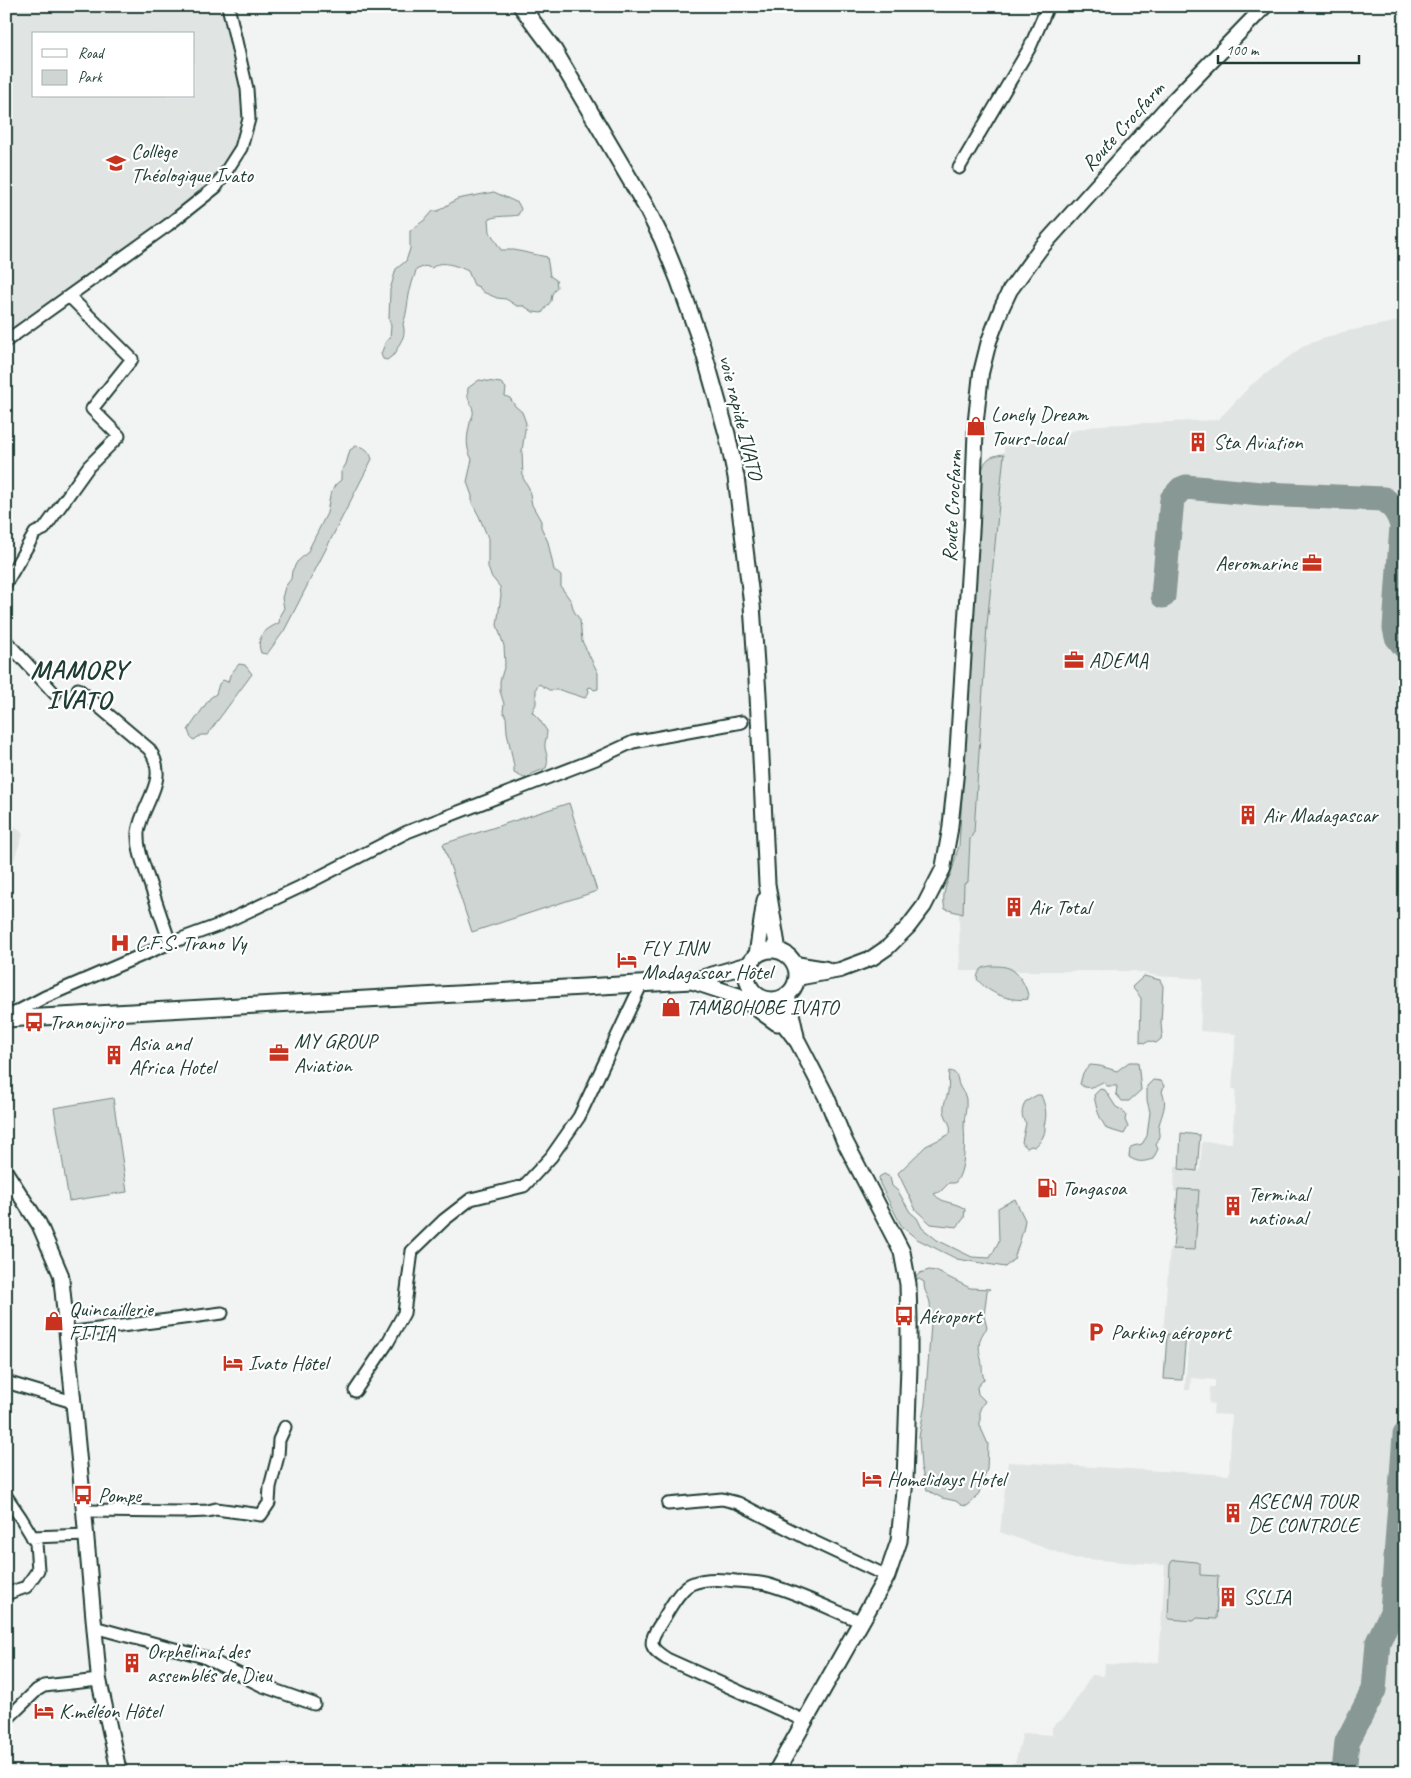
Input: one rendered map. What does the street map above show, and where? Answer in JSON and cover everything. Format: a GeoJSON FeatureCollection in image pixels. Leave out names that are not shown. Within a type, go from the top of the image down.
{"type":"FeatureCollection","features":[{"type":"Feature","properties":{"kind":"main road","name":"voie rapide IVATO"},"geometry":{"type":"LineString","coordinates":[[521,6],[554,50],[645,205],[658,231],[679,281],[698,336],[727,434],[736,477],[752,605],[767,884]]}},
{"type":"Feature","properties":{"kind":"main road"},"geometry":{"type":"LineString","coordinates":[[767,884],[778,951]]}},
{"type":"Feature","properties":{"kind":"main road"},"geometry":{"type":"LineString","coordinates":[[767,884],[753,960],[747,975],[750,986],[797,1042],[826,1096],[844,1140],[902,1252],[908,1284],[909,1366],[905,1480],[901,1520],[898,1542],[887,1576],[776,1772]]}},
{"type":"Feature","properties":{"kind":"main road"},"geometry":{"type":"LineString","coordinates":[[6,1018],[692,981],[776,1000],[787,996],[794,987],[796,971],[788,955],[778,951],[766,951],[753,960],[692,981]]}},
{"type":"Feature","properties":{"kind":"main road"},"geometry":{"type":"LineString","coordinates":[[692,981],[744,1000],[777,1023],[797,1042]]}},
{"type":"Feature","properties":{"kind":"main road"},"geometry":{"type":"LineString","coordinates":[[787,996],[797,1042]]}},
{"type":"Feature","properties":{"kind":"street"},"geometry":{"type":"LineString","coordinates":[[6,341],[174,220],[216,186],[241,148],[249,119],[247,89],[228,6]]}},
{"type":"Feature","properties":{"kind":"street"},"geometry":{"type":"LineString","coordinates":[[959,168],[1030,47],[1048,6]]}},
{"type":"Feature","properties":{"kind":"street","name":"Route Crocfarm"},"geometry":{"type":"LineString","coordinates":[[796,971],[840,970],[872,958],[888,947],[908,927],[924,906],[943,869],[950,830],[956,774],[973,504],[976,419],[981,373],[989,341],[1010,290],[1040,249],[1170,104],[1265,6]]}},
{"type":"Feature","properties":{"kind":"street"},"geometry":{"type":"LineString","coordinates":[[6,583],[35,533],[44,529],[89,466],[119,436],[92,409],[132,359],[69,296]]}},
{"type":"Feature","properties":{"kind":"street"},"geometry":{"type":"LineString","coordinates":[[6,641],[55,694]]}},
{"type":"Feature","properties":{"kind":"street"},"geometry":{"type":"LineString","coordinates":[[78,689],[149,749],[155,758],[158,771],[157,782],[140,825],[139,850],[170,943]]}},
{"type":"Feature","properties":{"kind":"street"},"geometry":{"type":"LineString","coordinates":[[6,1018],[45,997],[170,943],[219,925],[300,887],[407,832],[596,759],[633,742],[742,722]]}},
{"type":"Feature","properties":{"kind":"street"},"geometry":{"type":"LineString","coordinates":[[355,1390],[404,1313],[412,1252],[444,1220],[471,1199],[524,1186],[551,1158],[580,1117],[642,983]]}},
{"type":"Feature","properties":{"kind":"street"},"geometry":{"type":"LineString","coordinates":[[6,1173],[39,1224],[61,1275],[99,1680],[119,1772]]}},
{"type":"Feature","properties":{"kind":"street"},"geometry":{"type":"LineString","coordinates":[[67,1332],[222,1313]]}},
{"type":"Feature","properties":{"kind":"street"},"geometry":{"type":"LineString","coordinates":[[7,1384],[72,1402]]}},
{"type":"Feature","properties":{"kind":"street"},"geometry":{"type":"LineString","coordinates":[[84,1511],[182,1512],[216,1509],[261,1515],[268,1503],[278,1456],[279,1440],[285,1427]]}},
{"type":"Feature","properties":{"kind":"street"},"geometry":{"type":"LineString","coordinates":[[6,1496],[36,1543],[38,1570],[26,1587],[6,1594]]}},
{"type":"Feature","properties":{"kind":"street"},"geometry":{"type":"LineString","coordinates":[[668,1504],[722,1499],[738,1503],[808,1539],[887,1576]]}},
{"type":"Feature","properties":{"kind":"street"},"geometry":{"type":"LineString","coordinates":[[32,1537],[86,1535]]}},
{"type":"Feature","properties":{"kind":"street"},"geometry":{"type":"LineString","coordinates":[[805,1721],[667,1659],[654,1651],[652,1643],[655,1631],[683,1589],[692,1584],[708,1580],[764,1584],[804,1597],[862,1622]]}},
{"type":"Feature","properties":{"kind":"street"},"geometry":{"type":"LineString","coordinates":[[94,1627],[204,1656],[264,1686],[314,1704]]}},
{"type":"Feature","properties":{"kind":"street"},"geometry":{"type":"LineString","coordinates":[[6,1720],[37,1690],[44,1686],[99,1680]]}},
{"type":"Feature","properties":{"kind":"shaded area","name":"Collège Théologique Ivato"},"geometry":{"type":"Polygon","coordinates":[[[6,6],[221,6],[242,91],[244,118],[237,145],[215,182],[166,220],[6,333],[6,6]]]}},
{"type":"Feature","properties":{"kind":"shaded area"},"geometry":{"type":"Polygon","coordinates":[[[1405,320],[1405,1772],[1012,1772],[1012,1763],[1015,1763],[1023,1733],[1052,1735],[1052,1727],[1065,1717],[1092,1675],[1104,1676],[1105,1664],[1124,1665],[1159,1662],[1165,1565],[1073,1558],[1000,1532],[1008,1462],[1229,1475],[1232,1415],[1213,1414],[1214,1404],[1209,1403],[1210,1387],[1215,1387],[1215,1380],[1191,1378],[1190,1390],[1185,1390],[1189,1336],[1163,1334],[1170,1248],[1195,1250],[1199,1191],[1178,1189],[1177,1192],[1174,1191],[1175,1166],[1179,1166],[1179,1169],[1200,1171],[1202,1142],[1232,1143],[1236,1089],[1232,1089],[1236,1034],[1200,1031],[1203,979],[1158,976],[1135,971],[960,971],[959,914],[963,913],[964,884],[968,882],[970,839],[974,832],[987,625],[1004,447],[1028,442],[1054,440],[1062,433],[1101,425],[1218,420],[1251,385],[1305,345],[1343,332],[1405,320]]]}},
{"type":"Feature","properties":{"kind":"shaded area"},"geometry":{"type":"Polygon","coordinates":[[[6,818],[23,834],[6,881],[6,818]]]}},
{"type":"Feature","properties":{"kind":"green space"},"geometry":{"type":"Polygon","coordinates":[[[494,192],[518,203],[521,209],[518,215],[489,219],[490,232],[501,250],[514,250],[547,257],[550,276],[556,280],[557,287],[552,294],[551,301],[542,313],[533,312],[524,306],[517,306],[506,299],[497,298],[483,292],[474,285],[468,271],[461,268],[445,264],[438,264],[431,268],[425,266],[416,270],[403,324],[404,333],[396,353],[387,360],[383,359],[381,354],[386,341],[390,338],[390,290],[396,269],[406,261],[410,249],[410,231],[433,211],[438,211],[457,199],[494,192]]]}},
{"type":"Feature","properties":{"kind":"green space"},"geometry":{"type":"Polygon","coordinates":[[[479,380],[501,383],[506,388],[505,396],[510,398],[522,412],[526,423],[522,451],[523,478],[529,488],[532,505],[541,521],[541,527],[548,542],[554,570],[561,576],[561,587],[571,601],[574,611],[580,620],[582,641],[598,673],[598,689],[588,688],[589,692],[585,698],[560,690],[549,690],[539,684],[536,688],[536,704],[532,712],[547,731],[545,746],[547,763],[546,768],[532,774],[529,778],[524,778],[514,773],[506,717],[503,711],[504,704],[500,691],[500,681],[505,664],[504,646],[497,625],[501,595],[500,587],[491,576],[488,567],[488,538],[472,503],[472,496],[467,482],[472,459],[468,450],[467,437],[473,415],[468,399],[468,388],[479,380]]]}},
{"type":"Feature","properties":{"kind":"green space"},"geometry":{"type":"Polygon","coordinates":[[[356,446],[362,447],[370,453],[372,459],[284,631],[267,654],[261,653],[259,642],[266,631],[279,623],[280,615],[284,608],[282,598],[285,587],[291,579],[292,571],[297,562],[307,553],[327,513],[330,496],[335,485],[341,480],[341,472],[346,464],[350,450],[356,446]]]}},
{"type":"Feature","properties":{"kind":"green space"},"geometry":{"type":"Polygon","coordinates":[[[1004,454],[987,625],[974,832],[970,839],[968,882],[964,884],[963,914],[945,909],[944,898],[945,889],[959,846],[981,475],[988,459],[1004,454]]]}},
{"type":"Feature","properties":{"kind":"green space"},"geometry":{"type":"Polygon","coordinates":[[[239,664],[245,665],[252,674],[207,735],[201,735],[194,740],[191,738],[188,730],[210,698],[216,694],[219,684],[223,680],[228,682],[230,675],[239,664]]]}},
{"type":"Feature","properties":{"kind":"green space"},"geometry":{"type":"Polygon","coordinates":[[[569,803],[597,891],[472,932],[443,844],[569,803]]]}},
{"type":"Feature","properties":{"kind":"green space"},"geometry":{"type":"Polygon","coordinates":[[[991,966],[1006,967],[1014,971],[1025,987],[1028,999],[1007,998],[993,992],[982,984],[977,979],[979,971],[991,966]]]}},
{"type":"Feature","properties":{"kind":"green space"},"geometry":{"type":"Polygon","coordinates":[[[1144,976],[1160,980],[1163,986],[1162,1034],[1161,1039],[1156,1043],[1149,1041],[1146,1043],[1140,1042],[1141,998],[1132,987],[1144,976]]]}},
{"type":"Feature","properties":{"kind":"green space"},"geometry":{"type":"Polygon","coordinates":[[[1129,1062],[1138,1062],[1141,1090],[1129,1101],[1122,1101],[1116,1094],[1117,1086],[1107,1086],[1103,1082],[1088,1087],[1080,1084],[1083,1073],[1090,1065],[1117,1071],[1129,1062]]]}},
{"type":"Feature","properties":{"kind":"green space"},"geometry":{"type":"Polygon","coordinates":[[[949,1071],[956,1074],[966,1099],[964,1156],[959,1178],[955,1183],[949,1183],[941,1191],[934,1194],[942,1200],[965,1209],[964,1218],[957,1227],[931,1224],[916,1210],[898,1173],[926,1146],[950,1134],[950,1127],[944,1108],[948,1092],[949,1071]]]}},
{"type":"Feature","properties":{"kind":"green space"},"geometry":{"type":"Polygon","coordinates":[[[1153,1080],[1161,1081],[1164,1086],[1162,1092],[1164,1105],[1159,1125],[1159,1138],[1156,1145],[1158,1149],[1153,1159],[1138,1161],[1129,1157],[1130,1149],[1133,1146],[1142,1144],[1147,1136],[1150,1112],[1147,1100],[1147,1086],[1153,1080]]]}},
{"type":"Feature","properties":{"kind":"green space"},"geometry":{"type":"Polygon","coordinates":[[[1100,1089],[1105,1090],[1116,1107],[1126,1115],[1125,1120],[1128,1127],[1124,1134],[1107,1129],[1102,1121],[1094,1095],[1100,1089]]]}},
{"type":"Feature","properties":{"kind":"green space"},"geometry":{"type":"Polygon","coordinates":[[[1037,1095],[1041,1095],[1045,1105],[1045,1130],[1042,1139],[1035,1147],[1027,1148],[1022,1142],[1026,1123],[1022,1110],[1025,1102],[1037,1095]]]}},
{"type":"Feature","properties":{"kind":"green space"},"geometry":{"type":"Polygon","coordinates":[[[113,1098],[127,1192],[69,1201],[54,1108],[113,1098]]]}},
{"type":"Feature","properties":{"kind":"green space"},"geometry":{"type":"Polygon","coordinates":[[[1181,1133],[1200,1135],[1197,1171],[1179,1169],[1181,1133]]]}},
{"type":"Feature","properties":{"kind":"green space"},"geometry":{"type":"Polygon","coordinates":[[[884,1174],[890,1177],[892,1186],[898,1191],[922,1228],[937,1240],[972,1257],[990,1258],[999,1241],[998,1208],[1015,1199],[1025,1220],[1014,1259],[1005,1267],[957,1259],[917,1239],[902,1227],[880,1184],[879,1177],[884,1174]]]}},
{"type":"Feature","properties":{"kind":"green space"},"geometry":{"type":"Polygon","coordinates":[[[1178,1189],[1199,1190],[1195,1250],[1173,1249],[1178,1189]]]}},
{"type":"Feature","properties":{"kind":"green space"},"geometry":{"type":"Polygon","coordinates":[[[929,1270],[936,1271],[970,1288],[990,1289],[987,1291],[984,1316],[987,1328],[980,1339],[979,1347],[984,1379],[977,1387],[978,1394],[985,1401],[980,1409],[980,1426],[988,1444],[987,1469],[979,1493],[967,1506],[942,1498],[927,1490],[921,1467],[919,1437],[925,1404],[931,1324],[929,1300],[924,1282],[919,1279],[912,1280],[920,1273],[929,1270]]]}},
{"type":"Feature","properties":{"kind":"green space"},"geometry":{"type":"Polygon","coordinates":[[[1167,1334],[1186,1335],[1182,1380],[1164,1379],[1167,1334]]]}},
{"type":"Feature","properties":{"kind":"green space"},"geometry":{"type":"Polygon","coordinates":[[[1172,1561],[1200,1564],[1200,1575],[1218,1576],[1216,1619],[1197,1618],[1192,1621],[1168,1618],[1170,1565],[1172,1561]]]}},
{"type":"Feature","properties":{"kind":"taxiway"},"geometry":{"type":"LineString","coordinates":[[1163,596],[1172,499],[1181,489],[1186,487],[1261,494],[1384,499],[1395,510],[1402,525],[1395,628],[1397,637],[1405,647]]}},
{"type":"Feature","properties":{"kind":"taxiway"},"geometry":{"type":"LineString","coordinates":[[1344,1772],[1347,1742],[1374,1690],[1378,1642],[1392,1612],[1405,1435]]}},
{"type":"Feature","properties":{"kind":"place","name":"Collège Théologique Ivato"},"geometry":{"type":"Point","coordinates":[116,163]}},
{"type":"Feature","properties":{"kind":"place","name":"Lonely Dream Tours-local"},"geometry":{"type":"Point","coordinates":[976,426]}},
{"type":"Feature","properties":{"kind":"place","name":"Sta Aviation"},"geometry":{"type":"Point","coordinates":[1198,442]}},
{"type":"Feature","properties":{"kind":"place","name":"Aeromarine"},"geometry":{"type":"Point","coordinates":[1312,563]}},
{"type":"Feature","properties":{"kind":"place","name":"ADEMA"},"geometry":{"type":"Point","coordinates":[1074,660]}},
{"type":"Feature","properties":{"kind":"place","name":"Air Madagascar"},"geometry":{"type":"Point","coordinates":[1248,815]}},
{"type":"Feature","properties":{"kind":"place","name":"Air Total"},"geometry":{"type":"Point","coordinates":[1014,907]}},
{"type":"Feature","properties":{"kind":"place","name":"C.F.S. Trano Vy"},"geometry":{"type":"Point","coordinates":[120,943]}},
{"type":"Feature","properties":{"kind":"place","name":"FLY INN Madagascar Hôtel"},"geometry":{"type":"Point","coordinates":[627,960]}},
{"type":"Feature","properties":{"kind":"place","name":"TAMBOHOBE IVATO"},"geometry":{"type":"Point","coordinates":[671,1007]}},
{"type":"Feature","properties":{"kind":"place","name":"Tranonjiro"},"geometry":{"type":"Point","coordinates":[34,1022]}},
{"type":"Feature","properties":{"kind":"place","name":"MY GROUP Aviation"},"geometry":{"type":"Point","coordinates":[279,1053]}},
{"type":"Feature","properties":{"kind":"place","name":"Asia and Africa Hotel"},"geometry":{"type":"Point","coordinates":[114,1055]}},
{"type":"Feature","properties":{"kind":"place","name":"Tongasoa"},"geometry":{"type":"Point","coordinates":[1047,1188]}},
{"type":"Feature","properties":{"kind":"place","name":"Terminal national"},"geometry":{"type":"Point","coordinates":[1233,1206]}},
{"type":"Feature","properties":{"kind":"place","name":"Aéroport"},"geometry":{"type":"Point","coordinates":[904,1316]}},
{"type":"Feature","properties":{"kind":"place","name":"Quincaillerie FITIA"},"geometry":{"type":"Point","coordinates":[54,1321]}},
{"type":"Feature","properties":{"kind":"place","name":"Parking aéroport"},"geometry":{"type":"Point","coordinates":[1096,1332]}},
{"type":"Feature","properties":{"kind":"place","name":"Ivato Hôtel"},"geometry":{"type":"Point","coordinates":[233,1363]}},
{"type":"Feature","properties":{"kind":"place","name":"Homelidays Hotel"},"geometry":{"type":"Point","coordinates":[872,1479]}},
{"type":"Feature","properties":{"kind":"place","name":"Pompe"},"geometry":{"type":"Point","coordinates":[83,1495]}},
{"type":"Feature","properties":{"kind":"place","name":"ASECNA TOUR DE CONTROLE"},"geometry":{"type":"Point","coordinates":[1233,1513]}},
{"type":"Feature","properties":{"kind":"place","name":"SSLIA"},"geometry":{"type":"Point","coordinates":[1228,1597]}},
{"type":"Feature","properties":{"kind":"place","name":"Orphelinat des assemblés de Dieu"},"geometry":{"type":"Point","coordinates":[132,1663]}},
{"type":"Feature","properties":{"kind":"place","name":"K.méléon Hôtel"},"geometry":{"type":"Point","coordinates":[44,1711]}},
{"type":"Feature","properties":{"kind":"district","name":"MAMORY IVATO"},"geometry":{"type":"Point","coordinates":[79,684]}}]}
